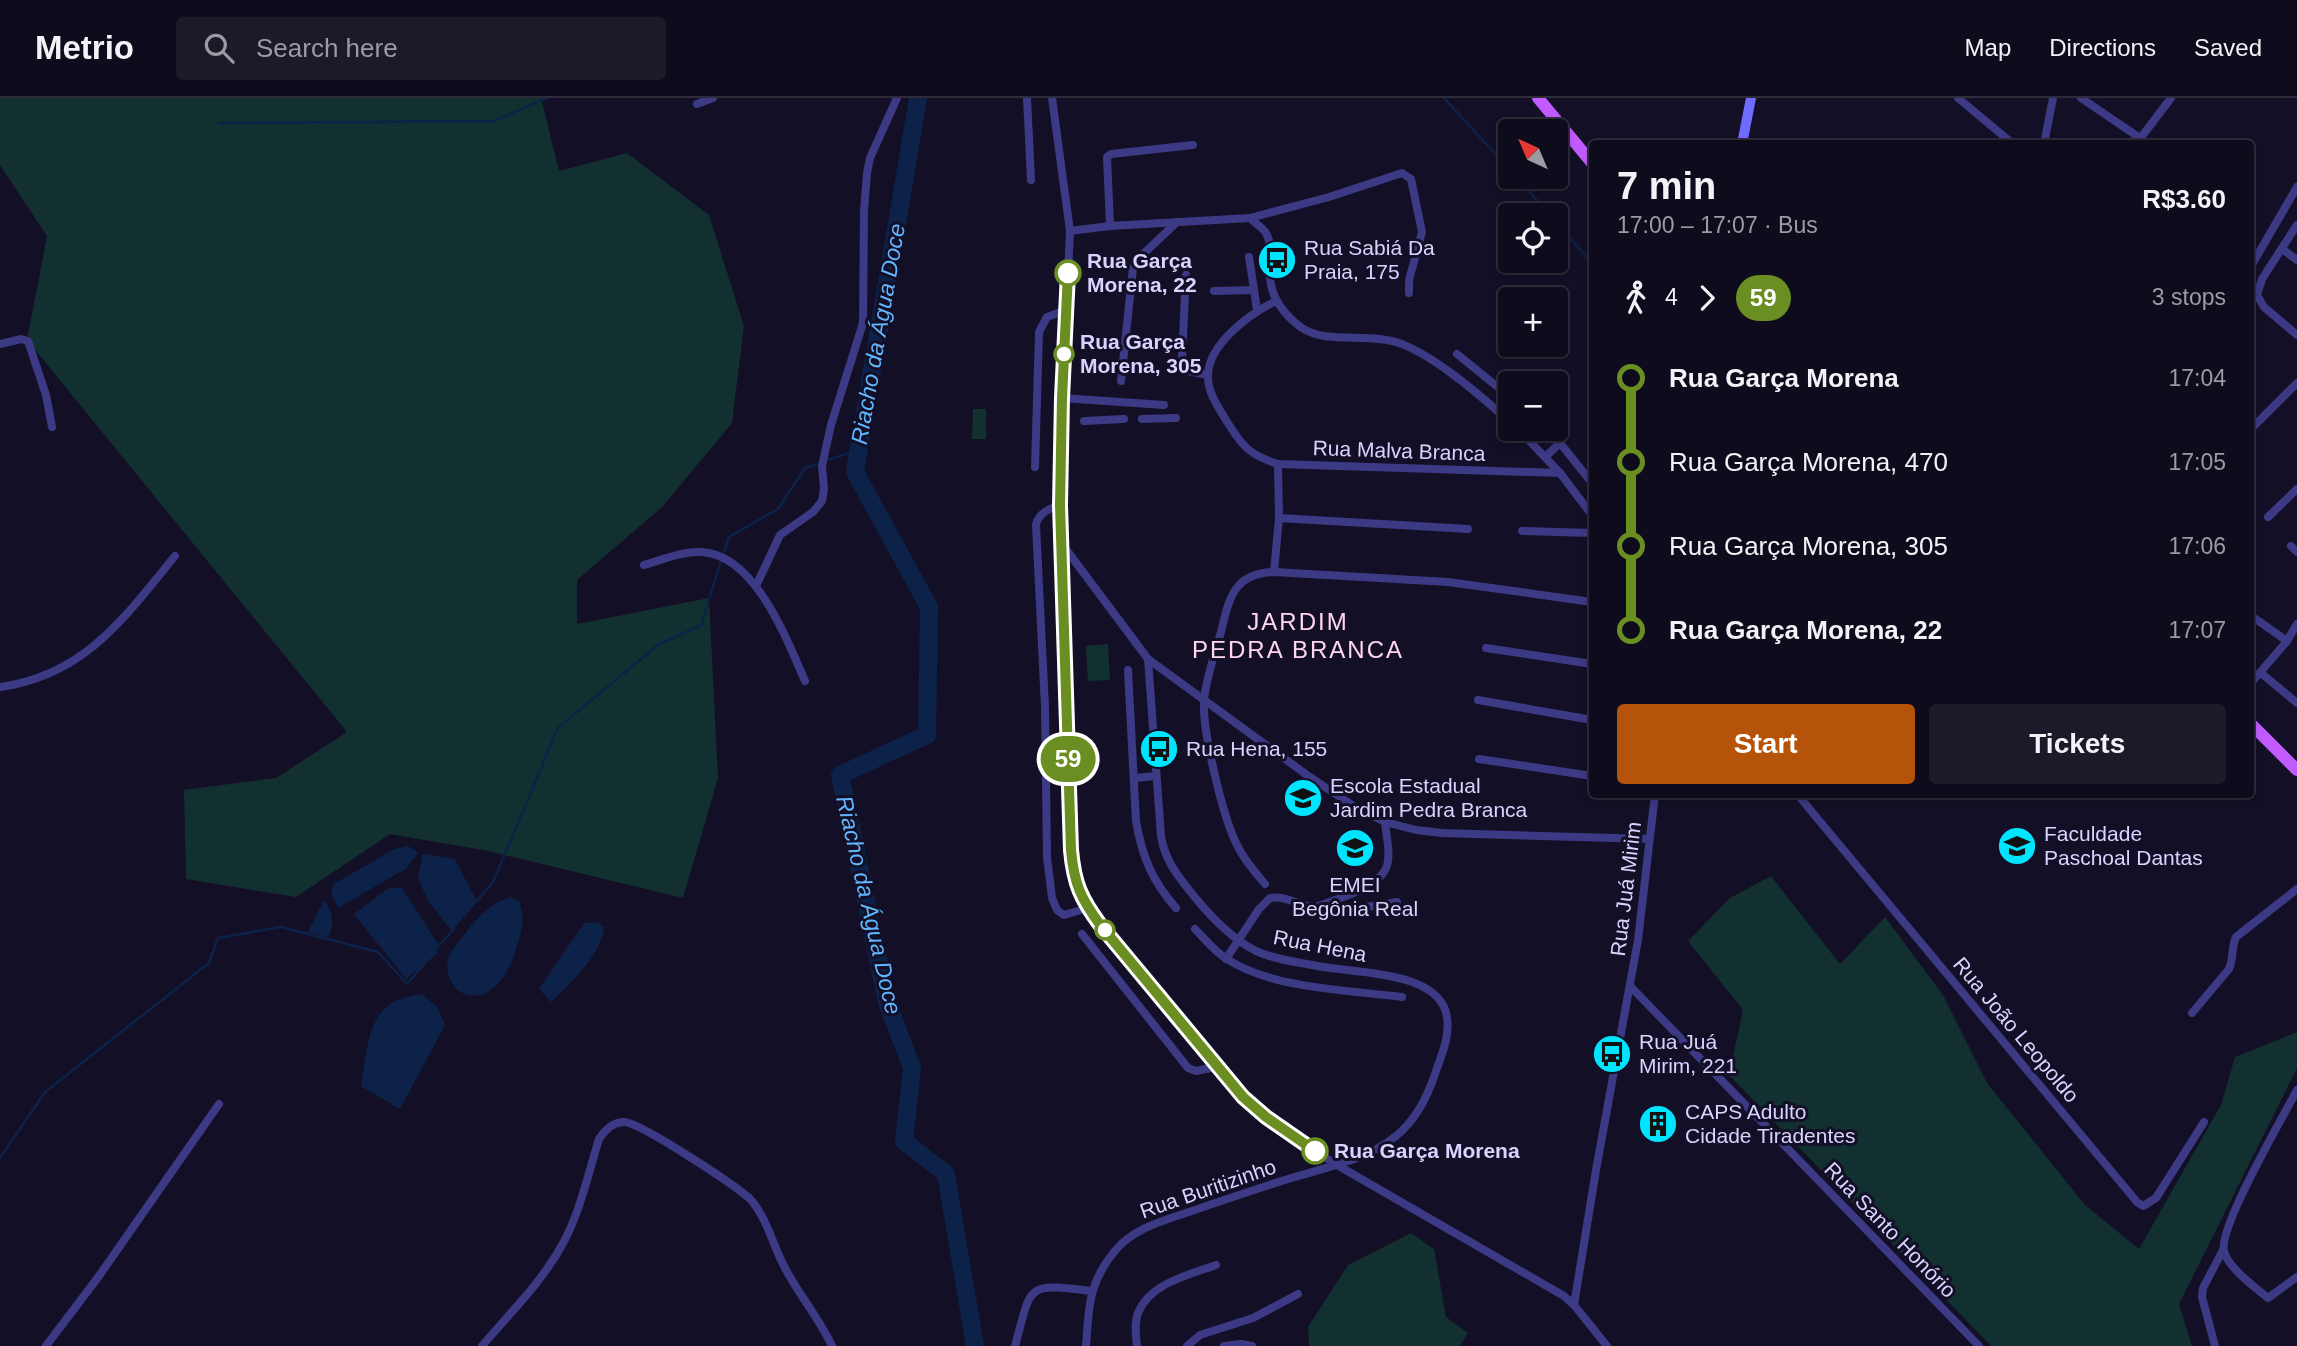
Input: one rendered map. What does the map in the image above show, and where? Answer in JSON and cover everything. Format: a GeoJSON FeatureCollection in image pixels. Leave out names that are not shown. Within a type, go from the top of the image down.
{"type":"FeatureCollection","features":[{"type":"Feature","properties":{"kind":"main road"},"geometry":{"type":"LineString","coordinates":[[1538,98],[1589,159]]}},
{"type":"Feature","properties":{"kind":"main road"},"geometry":{"type":"LineString","coordinates":[[1743,140],[1751,98]]}},
{"type":"Feature","properties":{"kind":"main road"},"geometry":{"type":"LineString","coordinates":[[2254,727],[2297,770]]}},
{"type":"Feature","properties":{"kind":"street"},"geometry":{"type":"LineString","coordinates":[[697,104],[713,98]]}},
{"type":"Feature","properties":{"kind":"street"},"geometry":{"type":"LineString","coordinates":[[756,586],[780,536],[813,512],[822,500],[822,466],[831,425],[863,323],[867,173],[870,158],[897,98]]}},
{"type":"Feature","properties":{"kind":"street"},"geometry":{"type":"LineString","coordinates":[[1027,98],[1031,180]]}},
{"type":"Feature","properties":{"kind":"street"},"geometry":{"type":"LineString","coordinates":[[1052,98],[1070,231],[1060,505],[1071,850],[1075,883],[1088,908],[1243,1097],[1266,1117],[1337,1165],[1551,1288],[1574,1305],[1607,1346]]}},
{"type":"Feature","properties":{"kind":"street"},"geometry":{"type":"LineString","coordinates":[[1958,98],[2008,140]]}},
{"type":"Feature","properties":{"kind":"street"},"geometry":{"type":"LineString","coordinates":[[2044,140],[2053,98]]}},
{"type":"Feature","properties":{"kind":"street"},"geometry":{"type":"LineString","coordinates":[[2081,98],[2137,140]]}},
{"type":"Feature","properties":{"kind":"street"},"geometry":{"type":"LineString","coordinates":[[2139,140],[2171,98]]}},
{"type":"Feature","properties":{"kind":"street"},"geometry":{"type":"LineString","coordinates":[[1111,226],[1107,157],[1111,154],[1193,145]]}},
{"type":"Feature","properties":{"kind":"street"},"geometry":{"type":"LineString","coordinates":[[1070,231],[1111,226],[1250,219],[1402,173],[1411,179],[1422,232],[1409,280],[1409,293]]}},
{"type":"Feature","properties":{"kind":"street"},"geometry":{"type":"LineString","coordinates":[[2254,261],[2297,187]]}},
{"type":"Feature","properties":{"kind":"street"},"geometry":{"type":"LineString","coordinates":[[1250,219],[1262,228],[1268,237],[1270,278],[1276,301],[1300,327],[1313,335],[1377,338],[1397,342],[1444,369],[1498,412]]}},
{"type":"Feature","properties":{"kind":"street"},"geometry":{"type":"LineString","coordinates":[[1121,381],[1133,268],[1139,258],[1177,222]]}},
{"type":"Feature","properties":{"kind":"street"},"geometry":{"type":"LineString","coordinates":[[2297,225],[2262,279],[2257,295],[2264,307],[2297,335]]}},
{"type":"Feature","properties":{"kind":"street"},"geometry":{"type":"LineString","coordinates":[[2282,249],[2297,260]]}},
{"type":"Feature","properties":{"kind":"street"},"geometry":{"type":"LineString","coordinates":[[1249,257],[1257,310]]}},
{"type":"Feature","properties":{"kind":"street"},"geometry":{"type":"LineString","coordinates":[[1186,275],[1182,356],[1188,371],[1208,375]]}},
{"type":"Feature","properties":{"kind":"street"},"geometry":{"type":"LineString","coordinates":[[1214,290],[1254,290]]}},
{"type":"Feature","properties":{"kind":"street"},"geometry":{"type":"LineString","coordinates":[[1274,572],[1279,518],[1278,464],[1260,459],[1241,444],[1216,405],[1208,375],[1219,346],[1231,332],[1257,310],[1276,301]]}},
{"type":"Feature","properties":{"kind":"street"},"geometry":{"type":"LineString","coordinates":[[1035,467],[1039,332],[1048,317],[1066,310]]}},
{"type":"Feature","properties":{"kind":"street"},"geometry":{"type":"LineString","coordinates":[[0,344],[21,339],[28,341],[46,395],[52,427]]}},
{"type":"Feature","properties":{"kind":"street"},"geometry":{"type":"LineString","coordinates":[[1457,354],[1498,387]]}},
{"type":"Feature","properties":{"kind":"street"},"geometry":{"type":"LineString","coordinates":[[2254,426],[2297,383]]}},
{"type":"Feature","properties":{"kind":"street"},"geometry":{"type":"LineString","coordinates":[[1062,398],[1164,405]]}},
{"type":"Feature","properties":{"kind":"street"},"geometry":{"type":"LineString","coordinates":[[1109,401],[1109,420]]}},
{"type":"Feature","properties":{"kind":"street"},"geometry":{"type":"LineString","coordinates":[[1151,404],[1147,419],[1176,418]]}},
{"type":"Feature","properties":{"kind":"street"},"geometry":{"type":"LineString","coordinates":[[1084,421],[1124,419]]}},
{"type":"Feature","properties":{"kind":"street"},"geometry":{"type":"LineString","coordinates":[[1530,441],[1560,473],[1589,511]]}},
{"type":"Feature","properties":{"kind":"street"},"geometry":{"type":"LineString","coordinates":[[1545,457],[1560,443],[1589,479]]}},
{"type":"Feature","properties":{"kind":"street","name":"Rua Malva Branca"},"geometry":{"type":"LineString","coordinates":[[1278,464],[1560,473]]}},
{"type":"Feature","properties":{"kind":"street"},"geometry":{"type":"LineString","coordinates":[[2268,517],[2297,489]]}},
{"type":"Feature","properties":{"kind":"street"},"geometry":{"type":"LineString","coordinates":[[1060,505],[1040,516],[1036,525],[1045,707],[1047,857],[1050,886],[1057,910],[1064,915],[1088,908]]}},
{"type":"Feature","properties":{"kind":"street"},"geometry":{"type":"LineString","coordinates":[[1279,518],[1468,529]]}},
{"type":"Feature","properties":{"kind":"street"},"geometry":{"type":"LineString","coordinates":[[1522,531],[1589,533]]}},
{"type":"Feature","properties":{"kind":"street"},"geometry":{"type":"LineString","coordinates":[[1061,543],[1148,659],[1355,807],[1385,822],[1442,833],[1649,839]]}},
{"type":"Feature","properties":{"kind":"street"},"geometry":{"type":"LineString","coordinates":[[644,565],[702,552],[724,559],[756,586],[786,637],[805,681]]}},
{"type":"Feature","properties":{"kind":"street"},"geometry":{"type":"LineString","coordinates":[[0,687],[37,677],[75,662],[117,625],[175,556]]}},
{"type":"Feature","properties":{"kind":"street"},"geometry":{"type":"LineString","coordinates":[[1265,884],[1244,858],[1230,827],[1213,766],[1204,700],[1230,599],[1245,578],[1259,572],[1274,572],[1448,582],[1589,602]]}},
{"type":"Feature","properties":{"kind":"street"},"geometry":{"type":"LineString","coordinates":[[2254,618],[2287,641]]}},
{"type":"Feature","properties":{"kind":"street"},"geometry":{"type":"LineString","coordinates":[[2254,680],[2287,641],[2297,624]]}},
{"type":"Feature","properties":{"kind":"street"},"geometry":{"type":"LineString","coordinates":[[1486,648],[1589,664]]}},
{"type":"Feature","properties":{"kind":"street","name":"Rua Hena"},"geometry":{"type":"LineString","coordinates":[[1148,659],[1161,836],[1168,863],[1204,909],[1239,940],[1256,951],[1324,967],[1394,976],[1416,983],[1435,995],[1446,1009],[1446,1040],[1428,1096],[1415,1117],[1397,1136],[1379,1148],[1337,1165]]}},
{"type":"Feature","properties":{"kind":"street"},"geometry":{"type":"LineString","coordinates":[[1128,670],[1136,821],[1144,859],[1162,892],[1176,908]]}},
{"type":"Feature","properties":{"kind":"street"},"geometry":{"type":"LineString","coordinates":[[2261,673],[2297,703]]}},
{"type":"Feature","properties":{"kind":"street"},"geometry":{"type":"LineString","coordinates":[[1478,701],[1589,720]]}},
{"type":"Feature","properties":{"kind":"street"},"geometry":{"type":"LineString","coordinates":[[1479,759],[1589,776]]}},
{"type":"Feature","properties":{"kind":"street"},"geometry":{"type":"LineString","coordinates":[[1135,778],[1156,776]]}},
{"type":"Feature","properties":{"kind":"street","name":"Rua Juá Mirim"},"geometry":{"type":"LineString","coordinates":[[1574,1305],[1596,1170],[1631,987],[1654,798]]}},
{"type":"Feature","properties":{"kind":"street","name":"Rua João Leopoldo"},"geometry":{"type":"LineString","coordinates":[[1800,798],[2137,1202],[2143,1206],[2156,1198],[2204,1122]]}},
{"type":"Feature","properties":{"kind":"street"},"geometry":{"type":"LineString","coordinates":[[1314,908],[1381,877],[1388,860],[1385,822]]}},
{"type":"Feature","properties":{"kind":"street"},"geometry":{"type":"LineString","coordinates":[[2192,1013],[2229,969],[2232,962],[2232,945],[2236,937],[2297,889]]}},
{"type":"Feature","properties":{"kind":"street"},"geometry":{"type":"LineString","coordinates":[[1226,959],[1270,898],[1280,897],[1314,908],[1363,908],[1397,902]]}},
{"type":"Feature","properties":{"kind":"street"},"geometry":{"type":"LineString","coordinates":[[1195,929],[1226,959],[1273,979],[1402,997]]}},
{"type":"Feature","properties":{"kind":"street"},"geometry":{"type":"LineString","coordinates":[[1082,934],[1188,1068],[1196,1071],[1216,1067]]}},
{"type":"Feature","properties":{"kind":"street","name":"Rua Santo Honório"},"geometry":{"type":"LineString","coordinates":[[1631,987],[1979,1346]]}},
{"type":"Feature","properties":{"kind":"street"},"geometry":{"type":"LineString","coordinates":[[2215,1346],[2202,1297],[2203,1288],[2223,1250],[2228,1225],[2297,1090]]}},
{"type":"Feature","properties":{"kind":"street"},"geometry":{"type":"LineString","coordinates":[[46,1346],[99,1276],[219,1104]]}},
{"type":"Feature","properties":{"kind":"street"},"geometry":{"type":"LineString","coordinates":[[482,1346],[547,1268],[562,1245],[572,1223],[599,1139],[608,1129],[620,1122],[648,1132],[736,1187],[753,1203],[771,1233],[787,1271],[832,1346]]}},
{"type":"Feature","properties":{"kind":"street","name":"Rua Buritizinho"},"geometry":{"type":"LineString","coordinates":[[1086,1346],[1091,1291],[1115,1250],[1136,1233],[1240,1194],[1337,1165]]}},
{"type":"Feature","properties":{"kind":"street"},"geometry":{"type":"LineString","coordinates":[[2223,1250],[2226,1258],[2239,1272],[2268,1298],[2297,1277]]}},
{"type":"Feature","properties":{"kind":"street"},"geometry":{"type":"LineString","coordinates":[[1137,1346],[1138,1314],[1144,1303],[1167,1283],[1216,1265]]}},
{"type":"Feature","properties":{"kind":"street"},"geometry":{"type":"LineString","coordinates":[[1015,1346],[1028,1300],[1036,1289],[1049,1286],[1091,1291]]}},
{"type":"Feature","properties":{"kind":"street"},"geometry":{"type":"LineString","coordinates":[[1187,1346],[1200,1335],[1253,1318],[1298,1294]]}},
{"type":"Feature","properties":{"kind":"street"},"geometry":{"type":"LineString","coordinates":[[1224,1346],[1251,1346]]}},
{"type":"Feature","properties":{"kind":"green space"},"geometry":{"type":"Polygon","coordinates":[[[0,98],[541,98],[559,171],[627,153],[709,215],[744,326],[732,423],[662,507],[577,580],[577,624],[709,598],[718,778],[683,898],[488,851],[390,834],[296,897],[186,879],[184,790],[276,778],[347,732],[27,340],[47,236],[0,165],[0,98]]]}},
{"type":"Feature","properties":{"kind":"green space"},"geometry":{"type":"Polygon","coordinates":[[[973,409],[986,409],[986,439],[972,439],[973,409]]]}},
{"type":"Feature","properties":{"kind":"green space"},"geometry":{"type":"Polygon","coordinates":[[[1108,644],[1110,680],[1088,681],[1086,646],[1108,644]]]}},
{"type":"Feature","properties":{"kind":"green space"},"geometry":{"type":"Polygon","coordinates":[[[1771,876],[1840,964],[1885,917],[1943,995],[1987,1083],[2085,1205],[2139,1249],[2221,1105],[2235,1057],[2297,1032],[2297,1068],[2179,1304],[2192,1346],[1991,1346],[1729,1075],[1743,1010],[1688,941],[1730,898],[1771,876]]]}},
{"type":"Feature","properties":{"kind":"green space"},"geometry":{"type":"Polygon","coordinates":[[[1411,1233],[1434,1249],[1446,1317],[1468,1333],[1460,1346],[1309,1346],[1308,1327],[1348,1265],[1411,1233]]]}},
{"type":"Feature","properties":{"kind":"water"},"geometry":{"type":"Polygon","coordinates":[[[408,846],[418,853],[407,868],[338,908],[331,892],[334,884],[394,849],[408,846]]]}},
{"type":"Feature","properties":{"kind":"water"},"geometry":{"type":"Polygon","coordinates":[[[423,854],[455,859],[477,902],[452,931],[428,901],[418,878],[423,854]]]}},
{"type":"Feature","properties":{"kind":"water"},"geometry":{"type":"Polygon","coordinates":[[[389,888],[402,888],[438,944],[437,954],[406,979],[354,914],[389,888]]]}},
{"type":"Feature","properties":{"kind":"water"},"geometry":{"type":"Polygon","coordinates":[[[510,897],[519,901],[522,930],[508,969],[498,984],[488,992],[467,995],[450,980],[447,964],[449,956],[481,915],[510,897]]]}},
{"type":"Feature","properties":{"kind":"water"},"geometry":{"type":"Polygon","coordinates":[[[324,900],[332,918],[328,937],[308,932],[324,900]]]}},
{"type":"Feature","properties":{"kind":"water"},"geometry":{"type":"Polygon","coordinates":[[[598,922],[604,927],[597,948],[584,968],[551,1002],[539,989],[584,923],[598,922]]]}},
{"type":"Feature","properties":{"kind":"water"},"geometry":{"type":"Polygon","coordinates":[[[422,994],[437,1007],[445,1025],[400,1109],[361,1086],[366,1053],[372,1030],[382,1011],[397,1000],[422,994]]]}},
{"type":"Feature","properties":{"kind":"waterway"},"geometry":{"type":"LineString","coordinates":[[219,123],[494,121],[547,98]]}},
{"type":"Feature","properties":{"kind":"waterway","name":"Riacho da Água Doce"},"geometry":{"type":"LineString","coordinates":[[918,98],[855,472],[929,607],[927,735],[840,775],[887,1002],[912,1068],[904,1141],[946,1174],[975,1346]]}},
{"type":"Feature","properties":{"kind":"waterway"},"geometry":{"type":"LineString","coordinates":[[1444,98],[1498,157]]}},
{"type":"Feature","properties":{"kind":"waterway"},"geometry":{"type":"LineString","coordinates":[[1527,189],[1539,203]]}},
{"type":"Feature","properties":{"kind":"waterway"},"geometry":{"type":"LineString","coordinates":[[1568,236],[1589,260]]}},
{"type":"Feature","properties":{"kind":"waterway"},"geometry":{"type":"LineString","coordinates":[[827,460],[859,450]]}},
{"type":"Feature","properties":{"kind":"waterway"},"geometry":{"type":"LineString","coordinates":[[723,555],[729,537],[778,509],[805,468],[820,463]]}},
{"type":"Feature","properties":{"kind":"waterway"},"geometry":{"type":"LineString","coordinates":[[476,902],[493,882],[558,728],[658,645],[701,625],[721,561]]}},
{"type":"Feature","properties":{"kind":"waterway"},"geometry":{"type":"LineString","coordinates":[[0,1158],[45,1092],[209,963],[218,938],[281,927],[378,952],[407,984],[424,964]]}},
{"type":"Feature","properties":{"kind":"waterway"},"geometry":{"type":"LineString","coordinates":[[435,950],[454,929]]}},
{"type":"Feature","properties":{"kind":"bus line","name":"59"},"geometry":{"type":"LineString","coordinates":[[1068,273],[1060,505],[1071,850],[1075,883],[1101,926],[1216,1067],[1243,1097],[1266,1117],[1315,1151]]}},
{"type":"Feature","properties":{"kind":"place","name":"Rua Sabiá Da Praia, 175"},"geometry":{"type":"Point","coordinates":[1277,260]}},
{"type":"Feature","properties":{"kind":"place","name":"Rua Garça Morena, 22"},"geometry":{"type":"Point","coordinates":[1068,273]}},
{"type":"Feature","properties":{"kind":"place","name":"Rua Garça Morena, 305"},"geometry":{"type":"Point","coordinates":[1064,354]}},
{"type":"Feature","properties":{"kind":"place","name":"Rua Hena, 155"},"geometry":{"type":"Point","coordinates":[1159,749]}},
{"type":"Feature","properties":{"kind":"place","name":"Escola Estadual Jardim Pedra Branca"},"geometry":{"type":"Point","coordinates":[1303,798]}},
{"type":"Feature","properties":{"kind":"place","name":"Faculdade Paschoal Dantas"},"geometry":{"type":"Point","coordinates":[2017,846]}},
{"type":"Feature","properties":{"kind":"place","name":"EMEI Begônia Real"},"geometry":{"type":"Point","coordinates":[1355,848]}},
{"type":"Feature","properties":{"kind":"place","name":"Rua Juá Mirim, 221"},"geometry":{"type":"Point","coordinates":[1612,1054]}},
{"type":"Feature","properties":{"kind":"place","name":"CAPS Adulto Cidade Tiradentes"},"geometry":{"type":"Point","coordinates":[1658,1124]}},
{"type":"Feature","properties":{"kind":"place","name":"Rua Garça Morena"},"geometry":{"type":"Point","coordinates":[1315,1151]}},
{"type":"Feature","properties":{"kind":"district","name":"JARDIM PEDRA BRANCA"},"geometry":{"type":"Point","coordinates":[1298,636]}}]}
